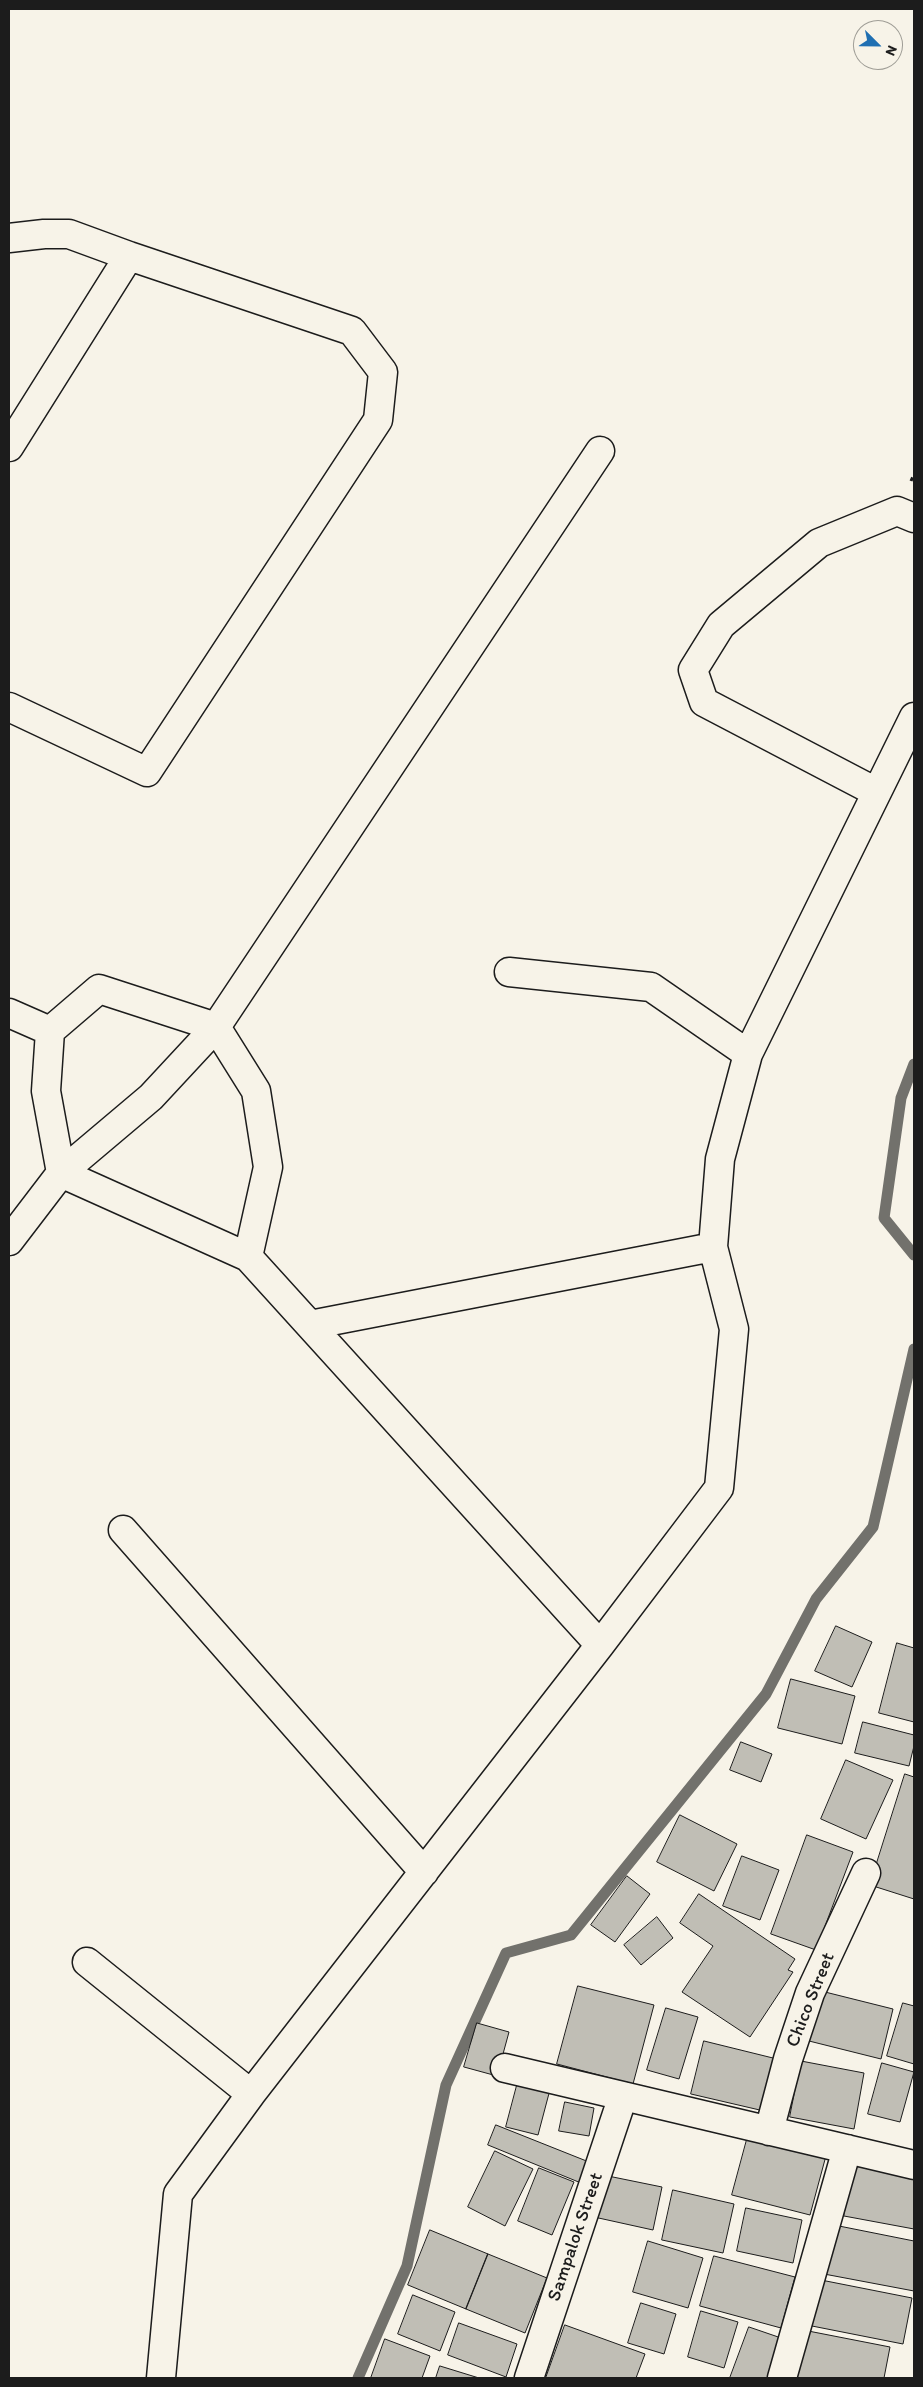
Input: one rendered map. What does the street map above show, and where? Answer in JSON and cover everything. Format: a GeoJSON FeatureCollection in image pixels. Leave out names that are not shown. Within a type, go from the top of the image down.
{"type":"FeatureCollection","features":[{"type":"Feature","properties":{"kind":"street"},"geometry":{"type":"LineString","coordinates":[[9,238],[44,234],[69,234],[352,331],[383,372],[378,420],[147,772],[9,707]]}},
{"type":"Feature","properties":{"kind":"street"},"geometry":{"type":"LineString","coordinates":[[9,447],[129,256]]}},
{"type":"Feature","properties":{"kind":"street"},"geometry":{"type":"LineString","coordinates":[[9,1241],[61,1173],[151,1097],[216,1028],[600,451]]}},
{"type":"Feature","properties":{"kind":"street"},"geometry":{"type":"LineString","coordinates":[[876,792],[704,702],[693,670],[721,625],[819,543],[897,511],[914,518]]}},
{"type":"Feature","properties":{"kind":"street"},"geometry":{"type":"LineString","coordinates":[[161,2378],[178,2194],[250,2094],[600,1645],[719,1488],[734,1329],[713,1247],[720,1159],[748,1054],[914,718]]}},
{"type":"Feature","properties":{"kind":"street"},"geometry":{"type":"LineString","coordinates":[[509,972],[651,987],[748,1054]]}},
{"type":"Feature","properties":{"kind":"street"},"geometry":{"type":"LineString","coordinates":[[61,1173],[46,1091],[50,1030],[99,989],[216,1028],[256,1091],[268,1167],[248,1258]]}},
{"type":"Feature","properties":{"kind":"street"},"geometry":{"type":"LineString","coordinates":[[9,1013],[50,1030]]}},
{"type":"Feature","properties":{"kind":"street"},"geometry":{"type":"LineString","coordinates":[[61,1173],[248,1258],[600,1645]]}},
{"type":"Feature","properties":{"kind":"street"},"geometry":{"type":"LineString","coordinates":[[310,1325],[713,1247]]}},
{"type":"Feature","properties":{"kind":"street"},"geometry":{"type":"LineString","coordinates":[[123,1530],[424,1872]]}},
{"type":"Feature","properties":{"kind":"street","name":"Chico Street"},"geometry":{"type":"LineString","coordinates":[[769,2131],[788,2060],[810,1993],[866,1873]]}},
{"type":"Feature","properties":{"kind":"street"},"geometry":{"type":"LineString","coordinates":[[87,1962],[250,2094]]}},
{"type":"Feature","properties":{"kind":"street"},"geometry":{"type":"LineString","coordinates":[[505,2068],[914,2165]]}},
{"type":"Feature","properties":{"kind":"street","name":"Sampalok Street"},"geometry":{"type":"LineString","coordinates":[[528,2378],[623,2096]]}},
{"type":"Feature","properties":{"kind":"street"},"geometry":{"type":"LineString","coordinates":[[782,2378],[847,2149]]}},
{"type":"Feature","properties":{"kind":"building"},"geometry":{"type":"Polygon","coordinates":[[[836,1626],[872,1642],[852,1687],[815,1671],[836,1626]]]}},
{"type":"Feature","properties":{"kind":"building"},"geometry":{"type":"Polygon","coordinates":[[[897,1643],[914,1648],[914,1722],[879,1713],[897,1643]]]}},
{"type":"Feature","properties":{"kind":"building"},"geometry":{"type":"Polygon","coordinates":[[[791,1679],[855,1696],[842,1744],[778,1728],[791,1679]]]}},
{"type":"Feature","properties":{"kind":"building"},"geometry":{"type":"Polygon","coordinates":[[[863,1722],[914,1735],[914,1746],[909,1766],[855,1753],[863,1722]]]}},
{"type":"Feature","properties":{"kind":"building"},"geometry":{"type":"Polygon","coordinates":[[[741,1742],[772,1754],[761,1782],[730,1770],[741,1742]]]}},
{"type":"Feature","properties":{"kind":"building"},"geometry":{"type":"Polygon","coordinates":[[[846,1760],[893,1780],[866,1839],[821,1819],[846,1760]]]}},
{"type":"Feature","properties":{"kind":"building"},"geometry":{"type":"Polygon","coordinates":[[[905,1774],[914,1777],[914,1899],[870,1885],[905,1774]]]}},
{"type":"Feature","properties":{"kind":"building"},"geometry":{"type":"Polygon","coordinates":[[[680,1815],[737,1844],[714,1891],[657,1862],[680,1815]]]}},
{"type":"Feature","properties":{"kind":"building"},"geometry":{"type":"Polygon","coordinates":[[[807,1835],[853,1852],[816,1950],[771,1934],[807,1835]]]}},
{"type":"Feature","properties":{"kind":"building"},"geometry":{"type":"Polygon","coordinates":[[[742,1856],[779,1870],[760,1920],[723,1906],[742,1856]]]}},
{"type":"Feature","properties":{"kind":"building"},"geometry":{"type":"Polygon","coordinates":[[[627,1876],[650,1894],[615,1942],[591,1925],[627,1876]]]}},
{"type":"Feature","properties":{"kind":"building"},"geometry":{"type":"Polygon","coordinates":[[[699,1894],[795,1959],[788,1970],[793,1972],[750,2037],[682,1992],[713,1946],[680,1923],[699,1894]]]}},
{"type":"Feature","properties":{"kind":"building"},"geometry":{"type":"Polygon","coordinates":[[[657,1917],[673,1938],[641,1965],[624,1945],[657,1917]]]}},
{"type":"Feature","properties":{"kind":"building"},"geometry":{"type":"Polygon","coordinates":[[[578,1986],[654,2005],[633,2084],[557,2064],[578,1986]]]}},
{"type":"Feature","properties":{"kind":"building"},"geometry":{"type":"Polygon","coordinates":[[[821,1991],[893,2009],[881,2059],[809,2041],[821,1991]]]}},
{"type":"Feature","properties":{"kind":"building"},"geometry":{"type":"Polygon","coordinates":[[[903,2003],[914,2006],[914,2064],[887,2056],[903,2003]]]}},
{"type":"Feature","properties":{"kind":"building"},"geometry":{"type":"Polygon","coordinates":[[[666,2008],[698,2017],[679,2079],[647,2070],[666,2008]]]}},
{"type":"Feature","properties":{"kind":"building"},"geometry":{"type":"Polygon","coordinates":[[[477,2023],[509,2032],[497,2076],[464,2067],[477,2023]]]}},
{"type":"Feature","properties":{"kind":"building"},"geometry":{"type":"Polygon","coordinates":[[[704,2041],[777,2059],[764,2111],[691,2094],[704,2041]]]}},
{"type":"Feature","properties":{"kind":"building"},"geometry":{"type":"Polygon","coordinates":[[[801,2061],[864,2073],[854,2129],[790,2117],[801,2061]]]}},
{"type":"Feature","properties":{"kind":"building"},"geometry":{"type":"Polygon","coordinates":[[[882,2063],[914,2072],[900,2122],[868,2114],[882,2063]]]}},
{"type":"Feature","properties":{"kind":"building"},"geometry":{"type":"Polygon","coordinates":[[[520,2074],[552,2082],[538,2135],[506,2127],[520,2074]]]}},
{"type":"Feature","properties":{"kind":"building"},"geometry":{"type":"Polygon","coordinates":[[[565,2102],[594,2108],[589,2136],[559,2131],[565,2102]]]}},
{"type":"Feature","properties":{"kind":"building"},"geometry":{"type":"Polygon","coordinates":[[[496,2125],[589,2162],[581,2183],[488,2145],[496,2125]]]}},
{"type":"Feature","properties":{"kind":"building"},"geometry":{"type":"Polygon","coordinates":[[[749,2132],[827,2152],[810,2215],[732,2195],[749,2132]]]}},
{"type":"Feature","properties":{"kind":"building"},"geometry":{"type":"Polygon","coordinates":[[[495,2151],[533,2169],[505,2226],[468,2207],[495,2151]]]}},
{"type":"Feature","properties":{"kind":"building"},"geometry":{"type":"Polygon","coordinates":[[[854,2163],[914,2174],[914,2229],[844,2216],[854,2163]]]}},
{"type":"Feature","properties":{"kind":"building"},"geometry":{"type":"Polygon","coordinates":[[[539,2168],[574,2182],[552,2235],[518,2221],[539,2168]]]}},
{"type":"Feature","properties":{"kind":"building"},"geometry":{"type":"Polygon","coordinates":[[[603,2175],[662,2187],[653,2230],[594,2217],[603,2175]]]}},
{"type":"Feature","properties":{"kind":"building"},"geometry":{"type":"Polygon","coordinates":[[[673,2190],[734,2204],[723,2253],[662,2240],[673,2190]]]}},
{"type":"Feature","properties":{"kind":"building"},"geometry":{"type":"Polygon","coordinates":[[[746,2208],[802,2220],[793,2263],[737,2251],[746,2208]]]}},
{"type":"Feature","properties":{"kind":"building"},"geometry":{"type":"Polygon","coordinates":[[[834,2225],[914,2241],[914,2291],[824,2274],[834,2225]]]}},
{"type":"Feature","properties":{"kind":"building"},"geometry":{"type":"Polygon","coordinates":[[[430,2230],[488,2254],[466,2309],[408,2285],[430,2230]]]}},
{"type":"Feature","properties":{"kind":"building"},"geometry":{"type":"Polygon","coordinates":[[[648,2241],[703,2258],[688,2308],[633,2292],[648,2241]]]}},
{"type":"Feature","properties":{"kind":"building"},"geometry":{"type":"Polygon","coordinates":[[[488,2254],[547,2278],[525,2333],[466,2309],[488,2254]]]}},
{"type":"Feature","properties":{"kind":"building"},"geometry":{"type":"Polygon","coordinates":[[[714,2256],[795,2277],[781,2328],[700,2306],[714,2256]]]}},
{"type":"Feature","properties":{"kind":"building"},"geometry":{"type":"Polygon","coordinates":[[[821,2280],[912,2298],[903,2344],[812,2326],[821,2280]]]}},
{"type":"Feature","properties":{"kind":"building"},"geometry":{"type":"Polygon","coordinates":[[[413,2295],[455,2312],[440,2351],[398,2334],[413,2295]]]}},
{"type":"Feature","properties":{"kind":"building"},"geometry":{"type":"Polygon","coordinates":[[[641,2303],[676,2314],[664,2354],[628,2343],[641,2303]]]}},
{"type":"Feature","properties":{"kind":"building"},"geometry":{"type":"Polygon","coordinates":[[[701,2311],[738,2322],[724,2368],[688,2357],[701,2311]]]}},
{"type":"Feature","properties":{"kind":"building"},"geometry":{"type":"Polygon","coordinates":[[[459,2323],[517,2344],[506,2377],[448,2355],[459,2323]]]}},
{"type":"Feature","properties":{"kind":"building"},"geometry":{"type":"Polygon","coordinates":[[[565,2325],[645,2354],[636,2378],[546,2378],[565,2325]]]}},
{"type":"Feature","properties":{"kind":"building"},"geometry":{"type":"Polygon","coordinates":[[[749,2327],[787,2340],[773,2378],[730,2378],[749,2327]]]}},
{"type":"Feature","properties":{"kind":"building"},"geometry":{"type":"Polygon","coordinates":[[[798,2329],[890,2347],[884,2378],[788,2378],[798,2329]]]}},
{"type":"Feature","properties":{"kind":"building"},"geometry":{"type":"Polygon","coordinates":[[[385,2339],[430,2356],[422,2378],[371,2378],[385,2339]]]}},
{"type":"Feature","properties":{"kind":"building"},"geometry":{"type":"Polygon","coordinates":[[[440,2366],[479,2378],[436,2378],[440,2366]]]}},
{"type":"Feature","properties":{"kind":"waterway"},"geometry":{"type":"LineString","coordinates":[[914,1064],[901,1098],[884,1218],[914,1255]]}},
{"type":"Feature","properties":{"kind":"waterway"},"geometry":{"type":"LineString","coordinates":[[358,2378],[407,2266],[446,2085],[506,1953],[571,1935],[766,1694],[816,1599],[873,1527],[914,1349]]}}]}
